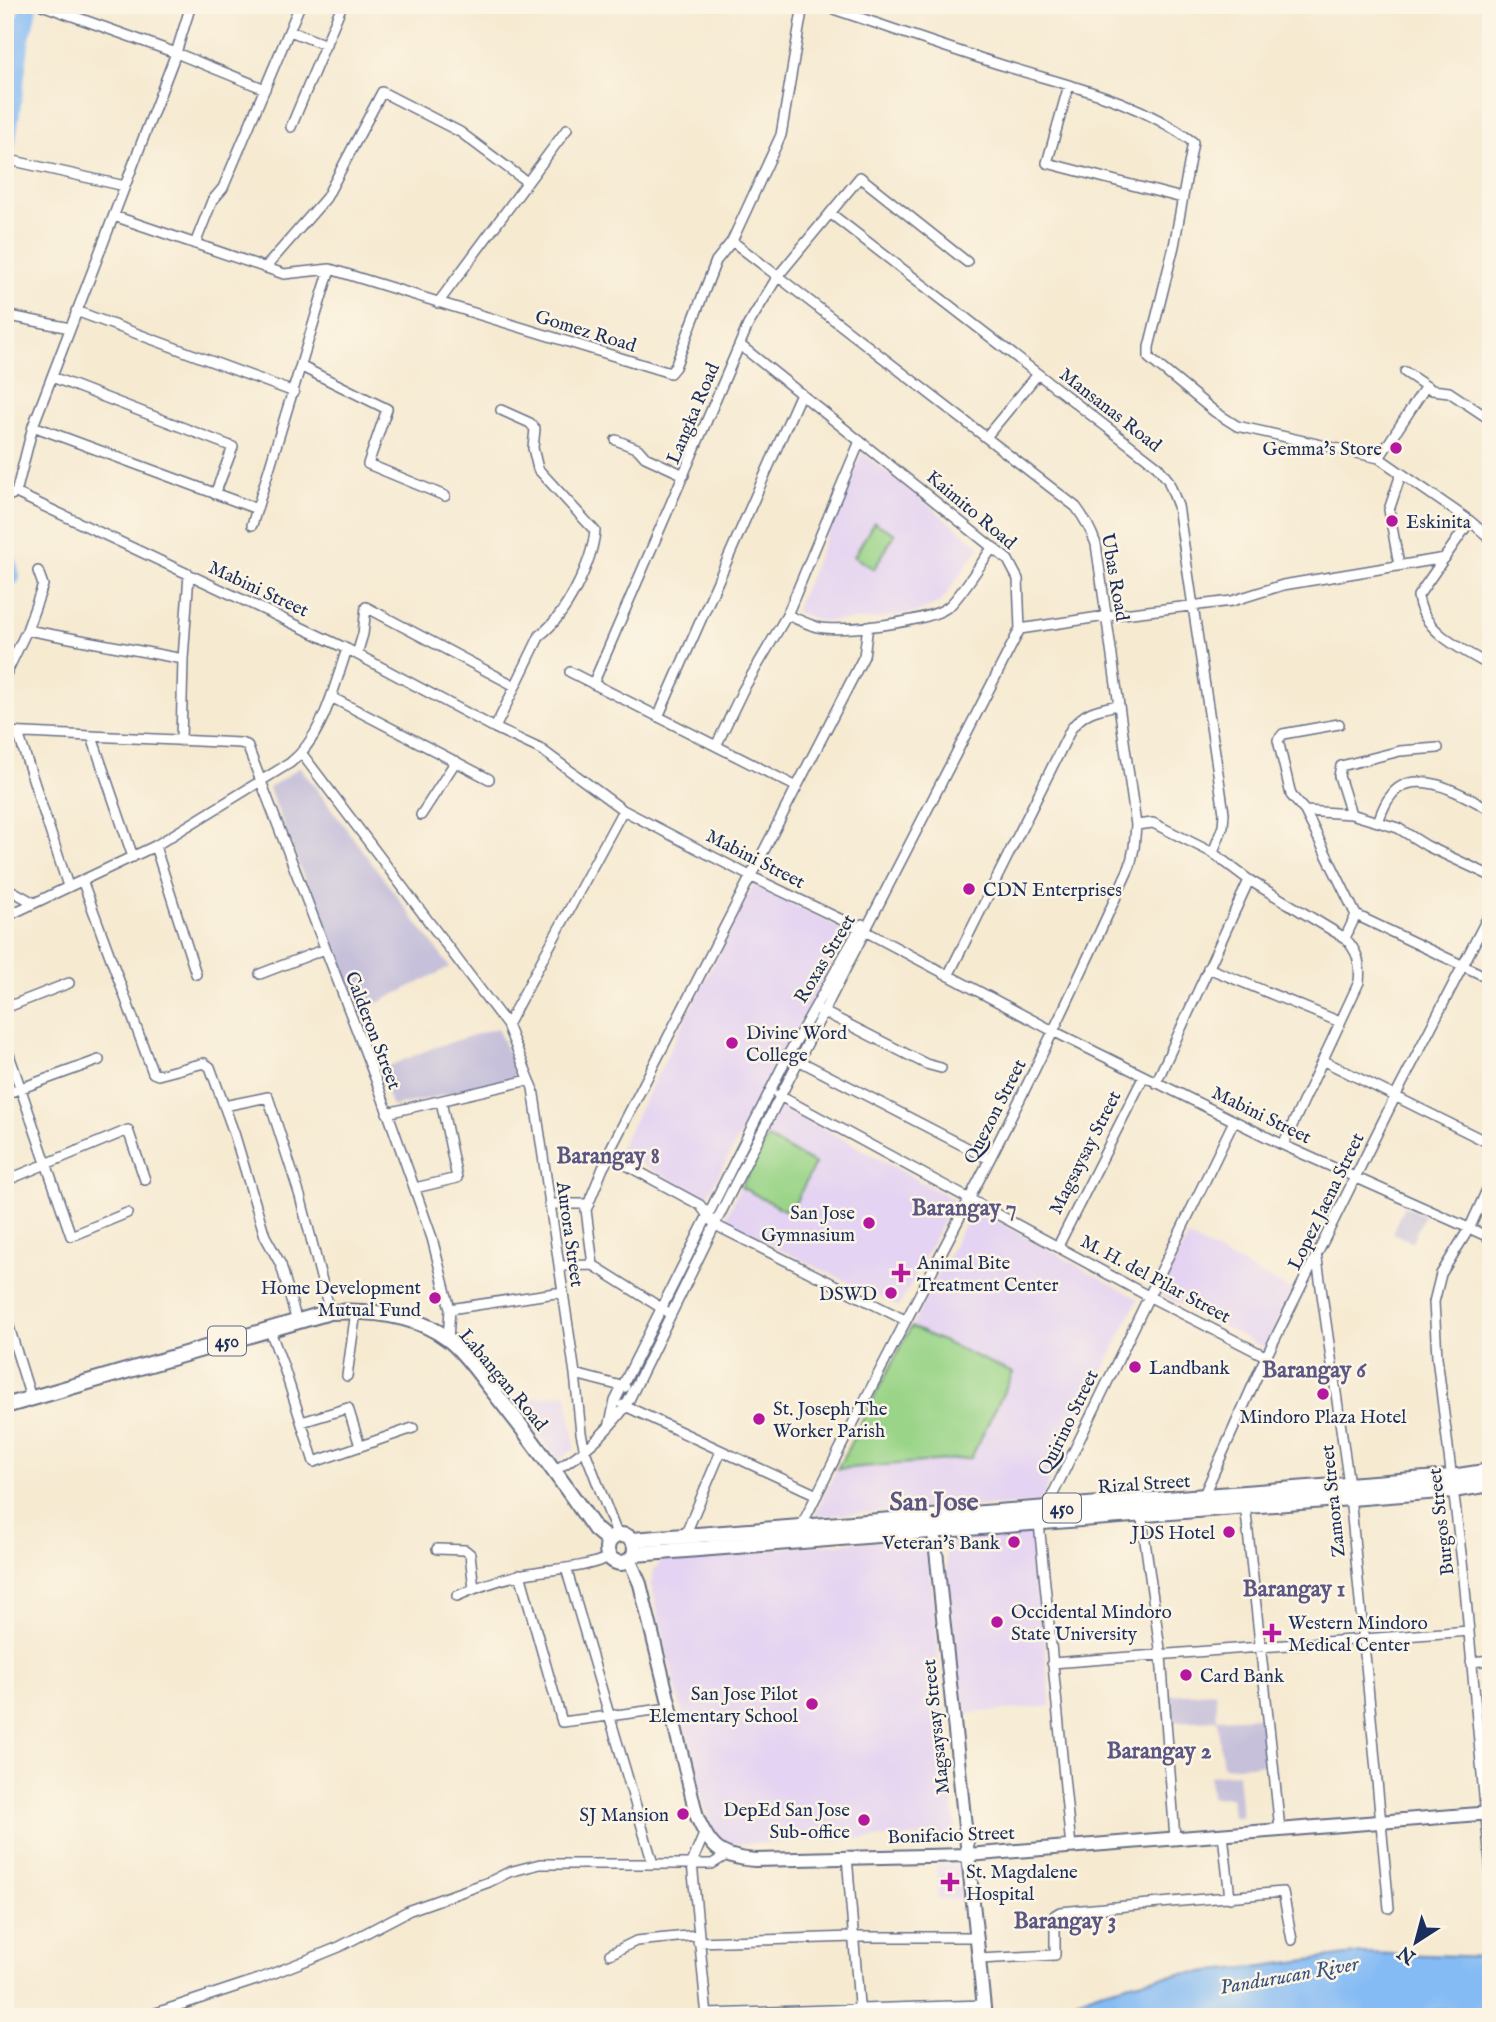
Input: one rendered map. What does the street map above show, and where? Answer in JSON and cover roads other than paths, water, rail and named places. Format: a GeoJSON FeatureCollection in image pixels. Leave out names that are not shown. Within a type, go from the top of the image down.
{"type":"FeatureCollection","features":[{"type":"Feature","properties":{"kind":"main road","name":"Labangan Road"},"geometry":{"type":"LineString","coordinates":[[5,1406],[330,1312],[377,1313],[412,1321],[448,1339],[509,1411],[595,1529],[613,1538]]}},
{"type":"Feature","properties":{"kind":"main road","name":"Rizal Street"},"geometry":{"type":"LineString","coordinates":[[1452,1483],[1491,1471]]}},
{"type":"Feature","properties":{"kind":"main road","name":"Rizal Street"},"geometry":{"type":"LineString","coordinates":[[632,1552],[793,1543],[937,1525],[1452,1483],[1491,1484]]}},
{"type":"Feature","properties":{"kind":"main road","name":"Rizal Street"},"geometry":{"type":"LineString","coordinates":[[632,1552],[684,1538],[800,1529],[937,1525]]}},
{"type":"Feature","properties":{"kind":"main road"},"geometry":{"type":"LineString","coordinates":[[627,1535],[632,1552],[621,1563],[609,1557],[607,1549],[613,1538],[627,1535]]}},
{"type":"Feature","properties":{"kind":"street"},"geometry":{"type":"LineString","coordinates":[[43,5],[176,53],[265,89]]}},
{"type":"Feature","properties":{"kind":"street"},"geometry":{"type":"LineString","coordinates":[[5,498],[16,493],[33,426],[176,53],[191,5]]}},
{"type":"Feature","properties":{"kind":"street"},"geometry":{"type":"LineString","coordinates":[[195,244],[212,201],[223,188],[300,5]]}},
{"type":"Feature","properties":{"kind":"street"},"geometry":{"type":"LineString","coordinates":[[291,127],[342,5]]}},
{"type":"Feature","properties":{"kind":"street","name":"Gomez Road"},"geometry":{"type":"LineString","coordinates":[[114,216],[284,274],[330,269],[670,373],[675,367],[716,261],[732,241],[783,129],[803,5]]}},
{"type":"Feature","properties":{"kind":"street"},"geometry":{"type":"LineString","coordinates":[[821,5],[1126,103],[1155,116],[1193,142],[1174,246],[1149,347],[1149,358],[1215,412],[1237,426],[1379,457],[1470,521],[1491,539]]}},
{"type":"Feature","properties":{"kind":"street"},"geometry":{"type":"LineString","coordinates":[[290,30],[326,45]]}},
{"type":"Feature","properties":{"kind":"street"},"geometry":{"type":"LineString","coordinates":[[1069,85],[1047,163],[1182,198]]}},
{"type":"Feature","properties":{"kind":"street"},"geometry":{"type":"LineString","coordinates":[[265,268],[326,198],[382,92],[460,132],[527,181]]}},
{"type":"Feature","properties":{"kind":"street"},"geometry":{"type":"LineString","coordinates":[[438,303],[567,129]]}},
{"type":"Feature","properties":{"kind":"street"},"geometry":{"type":"LineString","coordinates":[[7,159],[125,186]]}},
{"type":"Feature","properties":{"kind":"street","name":"Langka Road"},"geometry":{"type":"LineString","coordinates":[[593,684],[748,325],[778,276],[860,177],[967,262]]}},
{"type":"Feature","properties":{"kind":"street","name":"Mansanas Road"},"geometry":{"type":"LineString","coordinates":[[830,213],[1157,466],[1168,480],[1178,506],[1224,813],[1213,853]]}},
{"type":"Feature","properties":{"kind":"street","name":"Ubas Road"},"geometry":{"type":"LineString","coordinates":[[732,241],[1076,507],[1090,527],[1096,544],[1136,825],[1130,866],[1053,1031]]}},
{"type":"Feature","properties":{"kind":"street"},"geometry":{"type":"LineString","coordinates":[[252,525],[330,269]]}},
{"type":"Feature","properties":{"kind":"street"},"geometry":{"type":"LineString","coordinates":[[76,311],[294,392]]}},
{"type":"Feature","properties":{"kind":"street"},"geometry":{"type":"LineString","coordinates":[[5,315],[69,328]]}},
{"type":"Feature","properties":{"kind":"street","name":"Kaimito Road"},"geometry":{"type":"LineString","coordinates":[[740,345],[1008,560],[1016,573],[1020,629]]}},
{"type":"Feature","properties":{"kind":"street"},"geometry":{"type":"LineString","coordinates":[[302,367],[387,409],[368,464],[445,496]]}},
{"type":"Feature","properties":{"kind":"street"},"geometry":{"type":"LineString","coordinates":[[1405,372],[1432,390],[1449,392],[1491,420]]}},
{"type":"Feature","properties":{"kind":"street"},"geometry":{"type":"LineString","coordinates":[[986,437],[1038,374]]}},
{"type":"Feature","properties":{"kind":"street"},"geometry":{"type":"LineString","coordinates":[[52,377],[233,447],[215,494]]}},
{"type":"Feature","properties":{"kind":"street"},"geometry":{"type":"LineString","coordinates":[[1379,457],[1426,386]]}},
{"type":"Feature","properties":{"kind":"street"},"geometry":{"type":"LineString","coordinates":[[658,717],[801,393]]}},
{"type":"Feature","properties":{"kind":"street"},"geometry":{"type":"LineString","coordinates":[[495,728],[540,635],[558,618],[582,576],[594,545],[595,531],[538,469],[533,449],[535,429],[530,423],[501,410]]}},
{"type":"Feature","properties":{"kind":"street"},"geometry":{"type":"LineString","coordinates":[[33,426],[257,509]]}},
{"type":"Feature","properties":{"kind":"street"},"geometry":{"type":"LineString","coordinates":[[616,440],[684,475]]}},
{"type":"Feature","properties":{"kind":"street"},"geometry":{"type":"LineString","coordinates":[[716,746],[743,691],[787,615],[860,441]]}},
{"type":"Feature","properties":{"kind":"street"},"geometry":{"type":"LineString","coordinates":[[1399,565],[1389,510],[1402,474]]}},
{"type":"Feature","properties":{"kind":"street","name":"Mabini Street"},"geometry":{"type":"LineString","coordinates":[[16,493],[348,649],[495,728],[542,750],[623,810],[862,930],[1053,1031],[1234,1121],[1491,1238]]}},
{"type":"Feature","properties":{"kind":"street"},"geometry":{"type":"LineString","coordinates":[[1470,521],[1418,596],[1419,605],[1433,627],[1451,643],[1491,666]]}},
{"type":"Feature","properties":{"kind":"street"},"geometry":{"type":"LineString","coordinates":[[787,615],[817,627],[831,629],[924,618],[949,607],[993,547]]}},
{"type":"Feature","properties":{"kind":"street"},"geometry":{"type":"LineString","coordinates":[[1020,629],[1232,601],[1283,585],[1445,558]]}},
{"type":"Feature","properties":{"kind":"street"},"geometry":{"type":"LineString","coordinates":[[5,676],[27,630],[43,585],[38,571]]}},
{"type":"Feature","properties":{"kind":"street"},"geometry":{"type":"LineString","coordinates":[[5,732],[181,741],[189,574]]}},
{"type":"Feature","properties":{"kind":"street"},"geometry":{"type":"LineString","coordinates":[[357,654],[363,634],[366,607],[515,686]]}},
{"type":"Feature","properties":{"kind":"street"},"geometry":{"type":"LineString","coordinates":[[593,1265],[586,1216],[603,1168],[611,1154],[611,1146],[864,656],[868,626]]}},
{"type":"Feature","properties":{"kind":"street","name":"Roxas Street"},"geometry":{"type":"LineString","coordinates":[[712,1221],[788,1055],[814,1007],[873,913],[926,816],[1020,629]]}},
{"type":"Feature","properties":{"kind":"street"},"geometry":{"type":"LineString","coordinates":[[27,630],[183,659]]}},
{"type":"Feature","properties":{"kind":"street"},"geometry":{"type":"LineString","coordinates":[[5,917],[155,846],[260,783],[302,754],[331,697],[348,649]]}},
{"type":"Feature","properties":{"kind":"street"},"geometry":{"type":"LineString","coordinates":[[570,672],[795,786]]}},
{"type":"Feature","properties":{"kind":"street"},"geometry":{"type":"LineString","coordinates":[[331,697],[489,779]]}},
{"type":"Feature","properties":{"kind":"street"},"geometry":{"type":"LineString","coordinates":[[948,976],[1072,729],[1079,719],[1091,710],[1118,705]]}},
{"type":"Feature","properties":{"kind":"street"},"geometry":{"type":"LineString","coordinates":[[1339,724],[1283,734],[1278,740],[1291,795],[1305,811],[1356,915],[1491,979]]}},
{"type":"Feature","properties":{"kind":"street"},"geometry":{"type":"LineString","coordinates":[[18,733],[68,886]]}},
{"type":"Feature","properties":{"kind":"street"},"geometry":{"type":"LineString","coordinates":[[92,737],[133,857]]}},
{"type":"Feature","properties":{"kind":"street","name":"Calderon Street"},"geometry":{"type":"LineString","coordinates":[[181,741],[247,745],[432,1238],[450,1309],[448,1339]]}},
{"type":"Feature","properties":{"kind":"street"},"geometry":{"type":"LineString","coordinates":[[1351,814],[1339,776],[1341,766],[1400,751],[1438,748]]}},
{"type":"Feature","properties":{"kind":"street","name":"Aurora Street"},"geometry":{"type":"LineString","coordinates":[[302,754],[506,1026],[530,1080],[585,1451],[613,1538]]}},
{"type":"Feature","properties":{"kind":"street"},"geometry":{"type":"LineString","coordinates":[[421,815],[456,761]]}},
{"type":"Feature","properties":{"kind":"street"},"geometry":{"type":"LineString","coordinates":[[1378,822],[1390,795],[1401,786],[1414,781],[1459,792],[1491,810]]}},
{"type":"Feature","properties":{"kind":"street"},"geometry":{"type":"LineString","coordinates":[[506,1026],[623,810]]}},
{"type":"Feature","properties":{"kind":"street"},"geometry":{"type":"LineString","coordinates":[[1305,811],[1351,814],[1398,828],[1427,846],[1491,876]]}},
{"type":"Feature","properties":{"kind":"street"},"geometry":{"type":"LineString","coordinates":[[1136,825],[1153,823],[1213,853],[1249,880],[1345,938],[1360,959],[1359,982],[1283,1144]]}},
{"type":"Feature","properties":{"kind":"street"},"geometry":{"type":"LineString","coordinates":[[155,846],[197,974]]}},
{"type":"Feature","properties":{"kind":"street"},"geometry":{"type":"LineString","coordinates":[[82,880],[153,1073],[158,1075],[196,1063],[204,1063],[210,1067],[265,1236],[281,1265],[297,1322]]}},
{"type":"Feature","properties":{"kind":"street"},"geometry":{"type":"LineString","coordinates":[[1156,1083],[1249,880]]}},
{"type":"Feature","properties":{"kind":"street"},"geometry":{"type":"LineString","coordinates":[[5,887],[34,903]]}},
{"type":"Feature","properties":{"kind":"street","name":"Lopez Jaena Street"},"geometry":{"type":"LineString","coordinates":[[1200,1504],[1267,1357],[1395,1097],[1491,911]]}},
{"type":"Feature","properties":{"kind":"street"},"geometry":{"type":"LineString","coordinates":[[1345,938],[1356,915]]}},
{"type":"Feature","properties":{"kind":"street","name":"Roxas Street"},"geometry":{"type":"LineString","coordinates":[[609,1427],[615,1401],[622,1386],[666,1312],[799,1061],[862,930]]}},
{"type":"Feature","properties":{"kind":"street"},"geometry":{"type":"LineString","coordinates":[[260,974],[325,949]]}},
{"type":"Feature","properties":{"kind":"street"},"geometry":{"type":"LineString","coordinates":[[1208,968],[1340,1022]]}},
{"type":"Feature","properties":{"kind":"street"},"geometry":{"type":"LineString","coordinates":[[5,1008],[69,983]]}},
{"type":"Feature","properties":{"kind":"street"},"geometry":{"type":"LineString","coordinates":[[814,1007],[926,1064],[941,1068]]}},
{"type":"Feature","properties":{"kind":"street","name":"Quezon Street"},"geometry":{"type":"LineString","coordinates":[[793,1543],[1053,1031]]}},
{"type":"Feature","properties":{"kind":"street"},"geometry":{"type":"LineString","coordinates":[[5,1043],[71,1236],[127,1213]]}},
{"type":"Feature","properties":{"kind":"street"},"geometry":{"type":"LineString","coordinates":[[788,1055],[989,1159]]}},
{"type":"Feature","properties":{"kind":"street"},"geometry":{"type":"LineString","coordinates":[[5,1094],[99,1059]]}},
{"type":"Feature","properties":{"kind":"street"},"geometry":{"type":"LineString","coordinates":[[1324,1061],[1491,1144]]}},
{"type":"Feature","properties":{"kind":"street","name":"Magsaysay Street"},"geometry":{"type":"LineString","coordinates":[[1058,1246],[1144,1076]]}},
{"type":"Feature","properties":{"kind":"street"},"geometry":{"type":"LineString","coordinates":[[387,1113],[530,1080]]}},
{"type":"Feature","properties":{"kind":"street","name":"M. H. del Pilar Street"},"geometry":{"type":"LineString","coordinates":[[770,1091],[1148,1296],[1267,1357]]}},
{"type":"Feature","properties":{"kind":"street"},"geometry":{"type":"LineString","coordinates":[[224,1106],[268,1097],[300,1196],[330,1312]]}},
{"type":"Feature","properties":{"kind":"street"},"geometry":{"type":"LineString","coordinates":[[415,1188],[457,1178],[441,1101]]}},
{"type":"Feature","properties":{"kind":"street","name":"Quirino Street"},"geometry":{"type":"LineString","coordinates":[[1042,1516],[1234,1121]]}},
{"type":"Feature","properties":{"kind":"street"},"geometry":{"type":"LineString","coordinates":[[5,1181],[128,1130],[145,1180]]}},
{"type":"Feature","properties":{"kind":"street"},"geometry":{"type":"LineString","coordinates":[[611,1154],[617,1160],[700,1205],[712,1221],[905,1320]]}},
{"type":"Feature","properties":{"kind":"street","name":"Burgos Street"},"geometry":{"type":"LineString","coordinates":[[1491,1181],[1470,1227],[1441,1274],[1434,1302],[1437,1357],[1488,1813],[1491,1872]]}},
{"type":"Feature","properties":{"kind":"street"},"geometry":{"type":"LineString","coordinates":[[549,1204],[589,1204]]}},
{"type":"Feature","properties":{"kind":"street","name":"Zamora Street"},"geometry":{"type":"LineString","coordinates":[[1317,1258],[1349,1492],[1389,1908]]}},
{"type":"Feature","properties":{"kind":"street"},"geometry":{"type":"LineString","coordinates":[[559,1266],[593,1265],[666,1312]]}},
{"type":"Feature","properties":{"kind":"street"},"geometry":{"type":"LineString","coordinates":[[450,1309],[562,1292]]}},
{"type":"Feature","properties":{"kind":"street"},"geometry":{"type":"LineString","coordinates":[[347,1376],[356,1311]]}},
{"type":"Feature","properties":{"kind":"street","name":"Roxas Street"},"geometry":{"type":"LineString","coordinates":[[554,1471],[585,1451],[626,1406],[666,1312]]}},
{"type":"Feature","properties":{"kind":"street"},"geometry":{"type":"LineString","coordinates":[[5,1314],[31,1398]]}},
{"type":"Feature","properties":{"kind":"street"},"geometry":{"type":"LineString","coordinates":[[268,1328],[284,1368],[314,1462],[413,1428]]}},
{"type":"Feature","properties":{"kind":"street"},"geometry":{"type":"LineString","coordinates":[[575,1374],[634,1389]]}},
{"type":"Feature","properties":{"kind":"street"},"geometry":{"type":"LineString","coordinates":[[615,1401],[817,1495]]}},
{"type":"Feature","properties":{"kind":"street"},"geometry":{"type":"LineString","coordinates":[[302,1422],[348,1408],[360,1446]]}},
{"type":"Feature","properties":{"kind":"street"},"geometry":{"type":"LineString","coordinates":[[684,1538],[721,1451]]}},
{"type":"Feature","properties":{"kind":"street"},"geometry":{"type":"LineString","coordinates":[[1244,1500],[1280,1829]]}},
{"type":"Feature","properties":{"kind":"street"},"geometry":{"type":"LineString","coordinates":[[1141,1509],[1161,1656],[1175,1838]]}},
{"type":"Feature","properties":{"kind":"street"},"geometry":{"type":"LineString","coordinates":[[1042,1516],[1052,1663],[1071,1847]]}},
{"type":"Feature","properties":{"kind":"street","name":"Magsaysay Street"},"geometry":{"type":"LineString","coordinates":[[937,1525],[984,2011]]}},
{"type":"Feature","properties":{"kind":"street"},"geometry":{"type":"LineString","coordinates":[[437,1549],[465,1550],[470,1554],[474,1589]]}},
{"type":"Feature","properties":{"kind":"street"},"geometry":{"type":"LineString","coordinates":[[144,2017],[295,1965],[339,1947],[411,1909],[489,1882],[509,1872],[540,1864],[712,1864],[725,1856],[704,1834],[697,1817],[632,1552]]}},
{"type":"Feature","properties":{"kind":"street"},"geometry":{"type":"LineString","coordinates":[[457,1596],[520,1574],[599,1562],[609,1557]]}},
{"type":"Feature","properties":{"kind":"street"},"geometry":{"type":"LineString","coordinates":[[565,1568],[653,1864]]}},
{"type":"Feature","properties":{"kind":"street"},"geometry":{"type":"LineString","coordinates":[[520,1574],[562,1722],[670,1708]]}},
{"type":"Feature","properties":{"kind":"street"},"geometry":{"type":"LineString","coordinates":[[1052,1663],[1469,1631]]}},
{"type":"Feature","properties":{"kind":"street"},"geometry":{"type":"LineString","coordinates":[[1471,1662],[1491,1660]]}},
{"type":"Feature","properties":{"kind":"street","name":"Bonifacio Street"},"geometry":{"type":"LineString","coordinates":[[725,1856],[755,1860],[968,1855],[1488,1813]]}},
{"type":"Feature","properties":{"kind":"street"},"geometry":{"type":"LineString","coordinates":[[704,1834],[692,1863],[707,2015],[984,2011]]}},
{"type":"Feature","properties":{"kind":"street"},"geometry":{"type":"LineString","coordinates":[[1223,1834],[1230,1898]]}},
{"type":"Feature","properties":{"kind":"street"},"geometry":{"type":"LineString","coordinates":[[847,1856],[860,2012]]}},
{"type":"Feature","properties":{"kind":"street"},"geometry":{"type":"LineString","coordinates":[[979,1959],[1055,1955],[1055,1915],[1060,1912],[1283,1892],[1292,1940]]}},
{"type":"Feature","properties":{"kind":"street"},"geometry":{"type":"LineString","coordinates":[[610,1954],[636,1941],[698,1938],[977,1937]]}},
{"type":"Feature","properties":{"kind":"water","name":"Pandurucan River"},"geometry":{"type":"Polygon","coordinates":[[[1362,1953],[1491,1957],[1491,2013],[1443,2010],[1386,2017],[1033,2017],[1100,1991],[1143,1980],[1362,1953]]]}},
{"type":"Feature","properties":{"kind":"waterway"},"geometry":{"type":"LineString","coordinates":[[5,155],[21,38],[29,5]]}},
{"type":"Feature","properties":{"kind":"waterway"},"geometry":{"type":"LineString","coordinates":[[5,552],[11,577]]}},
{"type":"Feature","properties":{"kind":"place","name":"Gemma's Store"},"geometry":{"type":"Point","coordinates":[1396,448]}},
{"type":"Feature","properties":{"kind":"place","name":"Eskinita"},"geometry":{"type":"Point","coordinates":[1392,521]}},
{"type":"Feature","properties":{"kind":"place","name":"CDN Enterprises"},"geometry":{"type":"Point","coordinates":[969,889]}},
{"type":"Feature","properties":{"kind":"place","name":"Divine Word College"},"geometry":{"type":"Point","coordinates":[732,1043]}},
{"type":"Feature","properties":{"kind":"place","name":"San Jose Gymnasium"},"geometry":{"type":"Point","coordinates":[869,1223]}},
{"type":"Feature","properties":{"kind":"place","name":"Animal Bite Treatment Center"},"geometry":{"type":"Point","coordinates":[901,1273]}},
{"type":"Feature","properties":{"kind":"place","name":"DSWD"},"geometry":{"type":"Point","coordinates":[891,1293]}},
{"type":"Feature","properties":{"kind":"place","name":"Home Development Mutual Fund"},"geometry":{"type":"Point","coordinates":[435,1298]}},
{"type":"Feature","properties":{"kind":"place","name":"Landbank"},"geometry":{"type":"Point","coordinates":[1135,1367]}},
{"type":"Feature","properties":{"kind":"place","name":"Mindoro Plaza Hotel"},"geometry":{"type":"Point","coordinates":[1323,1394]}},
{"type":"Feature","properties":{"kind":"place","name":"St. Joseph The Worker Parish"},"geometry":{"type":"Point","coordinates":[759,1419]}},
{"type":"Feature","properties":{"kind":"place","name":"JDS Hotel"},"geometry":{"type":"Point","coordinates":[1229,1532]}},
{"type":"Feature","properties":{"kind":"place","name":"Veteran's Bank"},"geometry":{"type":"Point","coordinates":[1014,1542]}},
{"type":"Feature","properties":{"kind":"place","name":"Occidental Mindoro State University"},"geometry":{"type":"Point","coordinates":[997,1622]}},
{"type":"Feature","properties":{"kind":"place","name":"Western Mindoro Medical Center"},"geometry":{"type":"Point","coordinates":[1272,1633]}},
{"type":"Feature","properties":{"kind":"place","name":"Card Bank"},"geometry":{"type":"Point","coordinates":[1186,1675]}},
{"type":"Feature","properties":{"kind":"place","name":"San Jose Pilot Elementary School"},"geometry":{"type":"Point","coordinates":[812,1704]}},
{"type":"Feature","properties":{"kind":"place","name":"SJ Mansion"},"geometry":{"type":"Point","coordinates":[683,1814]}},
{"type":"Feature","properties":{"kind":"place","name":"DepEd San Jose Sub-office"},"geometry":{"type":"Point","coordinates":[864,1820]}},
{"type":"Feature","properties":{"kind":"place","name":"St. Magdalene Hospital"},"geometry":{"type":"Point","coordinates":[950,1882]}},
{"type":"Feature","properties":{"kind":"district","name":"Barangay 8"},"geometry":{"type":"Point","coordinates":[608,1155]}},
{"type":"Feature","properties":{"kind":"district","name":"Barangay 7"},"geometry":{"type":"Point","coordinates":[964,1207]}},
{"type":"Feature","properties":{"kind":"district","name":"Barangay 6"},"geometry":{"type":"Point","coordinates":[1314,1369]}},
{"type":"Feature","properties":{"kind":"district","name":"San Jose"},"geometry":{"type":"Point","coordinates":[934,1501]}},
{"type":"Feature","properties":{"kind":"district","name":"Barangay 1"},"geometry":{"type":"Point","coordinates":[1294,1588]}},
{"type":"Feature","properties":{"kind":"district","name":"Barangay 2"},"geometry":{"type":"Point","coordinates":[1159,1750]}},
{"type":"Feature","properties":{"kind":"district","name":"Barangay 3"},"geometry":{"type":"Point","coordinates":[1065,1920]}}]}
